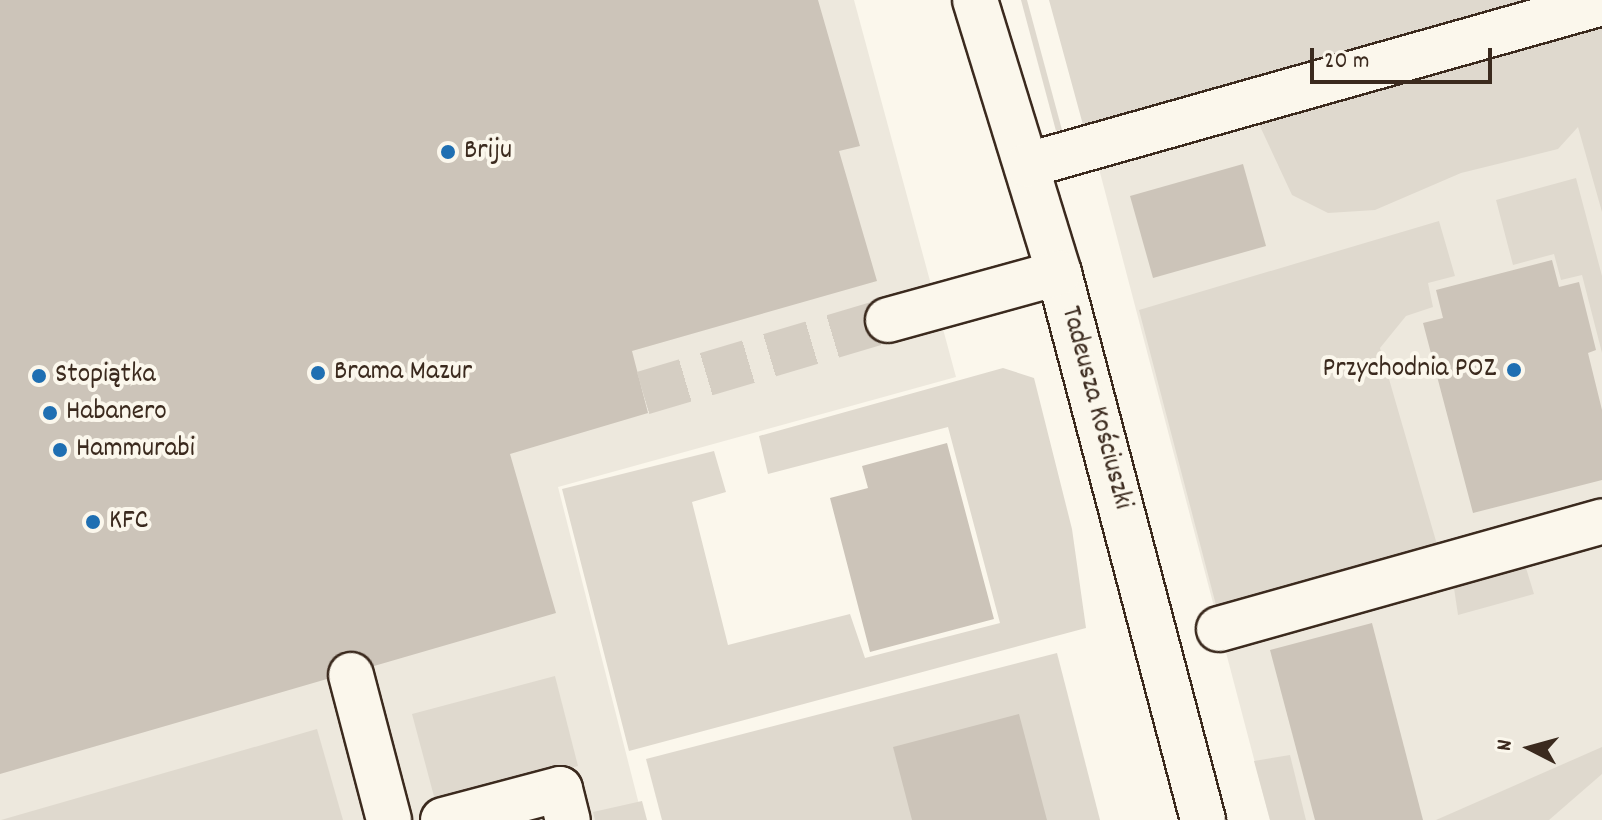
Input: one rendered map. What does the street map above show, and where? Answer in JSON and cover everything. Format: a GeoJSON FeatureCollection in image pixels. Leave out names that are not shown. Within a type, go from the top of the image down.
{"type":"FeatureCollection","features":[{"type":"Feature","properties":{"kind":"street","name":"Tadeusza Kościuszki"},"geometry":{"type":"LineString","coordinates":[[975,0],[1059,273],[1203,820]]}},
{"type":"Feature","properties":{"kind":"street"},"geometry":{"type":"LineString","coordinates":[[1028,165],[1599,11]]}},
{"type":"Feature","properties":{"kind":"street"},"geometry":{"type":"LineString","coordinates":[[888,320],[1059,273]]}},
{"type":"Feature","properties":{"kind":"street"},"geometry":{"type":"LineString","coordinates":[[1219,629],[1602,521]]}},
{"type":"Feature","properties":{"kind":"street"},"geometry":{"type":"LineString","coordinates":[[351,675],[389,820]]}},
{"type":"Feature","properties":{"kind":"street"},"geometry":{"type":"LineString","coordinates":[[443,820],[560,789],[568,820]]}},
{"type":"Feature","properties":{"kind":"shaded area","name":"Brama Mazur"},"geometry":{"type":"Polygon","coordinates":[[[0,0],[854,0],[956,377],[558,487],[643,820],[0,820],[0,0]]]}},
{"type":"Feature","properties":{"kind":"shaded area"},"geometry":{"type":"Polygon","coordinates":[[[1021,0],[1027,0],[1062,130],[1056,131],[1021,0]]]}},
{"type":"Feature","properties":{"kind":"shaded area"},"geometry":{"type":"Polygon","coordinates":[[[1049,0],[1602,0],[1602,212],[1578,127],[1558,149],[1461,173],[1375,210],[1328,213],[1292,195],[1245,94],[1224,89],[1083,125],[1049,0]]]}},
{"type":"Feature","properties":{"kind":"shaded area"},"geometry":{"type":"Polygon","coordinates":[[[1602,0],[1602,820],[1270,820],[1087,123],[1514,12],[1602,0]]]}},
{"type":"Feature","properties":{"kind":"shaded area"},"geometry":{"type":"Polygon","coordinates":[[[1576,178],[1602,276],[1602,353],[1582,275],[1561,280],[1554,254],[1513,265],[1496,200],[1576,178]]]}},
{"type":"Feature","properties":{"kind":"shaded area"},"geometry":{"type":"Polygon","coordinates":[[[1439,221],[1455,276],[1428,283],[1433,307],[1406,316],[1380,348],[1438,548],[1217,609],[1139,310],[1439,221]]]}},
{"type":"Feature","properties":{"kind":"shaded area"},"geometry":{"type":"Polygon","coordinates":[[[1003,368],[1034,378],[1072,529],[1086,628],[629,751],[562,489],[714,451],[726,492],[692,502],[728,645],[850,614],[865,658],[1000,623],[948,427],[768,474],[759,436],[1003,368]]]}},
{"type":"Feature","properties":{"kind":"shaded area"},"geometry":{"type":"Polygon","coordinates":[[[1526,568],[1534,594],[1458,615],[1454,588],[1526,568]]]}},
{"type":"Feature","properties":{"kind":"shaded area"},"geometry":{"type":"Polygon","coordinates":[[[1057,653],[1100,820],[662,820],[646,759],[1057,653]]]}},
{"type":"Feature","properties":{"kind":"shaded area"},"geometry":{"type":"Polygon","coordinates":[[[555,676],[578,766],[436,804],[412,714],[555,676]]]}},
{"type":"Feature","properties":{"kind":"shaded area"},"geometry":{"type":"Polygon","coordinates":[[[317,729],[343,820],[1,820],[317,729]]]}},
{"type":"Feature","properties":{"kind":"shaded area"},"geometry":{"type":"Polygon","coordinates":[[[1602,747],[1602,774],[1549,820],[1436,820],[1602,747]]]}},
{"type":"Feature","properties":{"kind":"shaded area"},"geometry":{"type":"Polygon","coordinates":[[[1290,755],[1306,820],[1270,820],[1254,761],[1290,755]]]}},
{"type":"Feature","properties":{"kind":"shaded area"},"geometry":{"type":"Polygon","coordinates":[[[642,801],[647,820],[595,820],[593,812],[642,801]]]}},
{"type":"Feature","properties":{"kind":"building","name":"Brama Mazur"},"geometry":{"type":"Polygon","coordinates":[[[0,0],[818,0],[860,146],[839,151],[877,281],[632,351],[648,413],[510,454],[556,613],[374,666],[358,651],[344,651],[333,658],[327,679],[0,774],[0,0]]]}},
{"type":"Feature","properties":{"kind":"building"},"geometry":{"type":"Polygon","coordinates":[[[1243,164],[1266,246],[1153,278],[1130,196],[1243,164]]]}},
{"type":"Feature","properties":{"kind":"building","name":"Przychodnia POZ"},"geometry":{"type":"Polygon","coordinates":[[[1552,260],[1559,287],[1579,282],[1596,350],[1588,353],[1602,410],[1602,480],[1473,513],[1423,323],[1443,318],[1436,290],[1552,260]]]}},
{"type":"Feature","properties":{"kind":"building"},"geometry":{"type":"Polygon","coordinates":[[[947,443],[994,619],[870,652],[830,498],[868,488],[862,466],[947,443]]]}},
{"type":"Feature","properties":{"kind":"building"},"geometry":{"type":"Polygon","coordinates":[[[1372,623],[1423,820],[1315,820],[1270,650],[1372,623]]]}},
{"type":"Feature","properties":{"kind":"building"},"geometry":{"type":"Polygon","coordinates":[[[1019,714],[1047,820],[912,820],[893,747],[1019,714]]]}},
{"type":"Feature","properties":{"kind":"tunnel"},"geometry":{"type":"LineString","coordinates":[[643,393],[888,320]]}},
{"type":"Feature","properties":{"kind":"place","name":"Briju"},"geometry":{"type":"Point","coordinates":[448,152]}},
{"type":"Feature","properties":{"kind":"place","name":"Przychodnia POZ"},"geometry":{"type":"Point","coordinates":[1514,370]}},
{"type":"Feature","properties":{"kind":"place","name":"Brama Mazur"},"geometry":{"type":"Point","coordinates":[318,373]}},
{"type":"Feature","properties":{"kind":"place","name":"Stopiątka"},"geometry":{"type":"Point","coordinates":[39,376]}},
{"type":"Feature","properties":{"kind":"place","name":"Habanero"},"geometry":{"type":"Point","coordinates":[50,413]}},
{"type":"Feature","properties":{"kind":"place","name":"Hammurabi"},"geometry":{"type":"Point","coordinates":[60,450]}},
{"type":"Feature","properties":{"kind":"place","name":"KFC"},"geometry":{"type":"Point","coordinates":[93,522]}}]}
